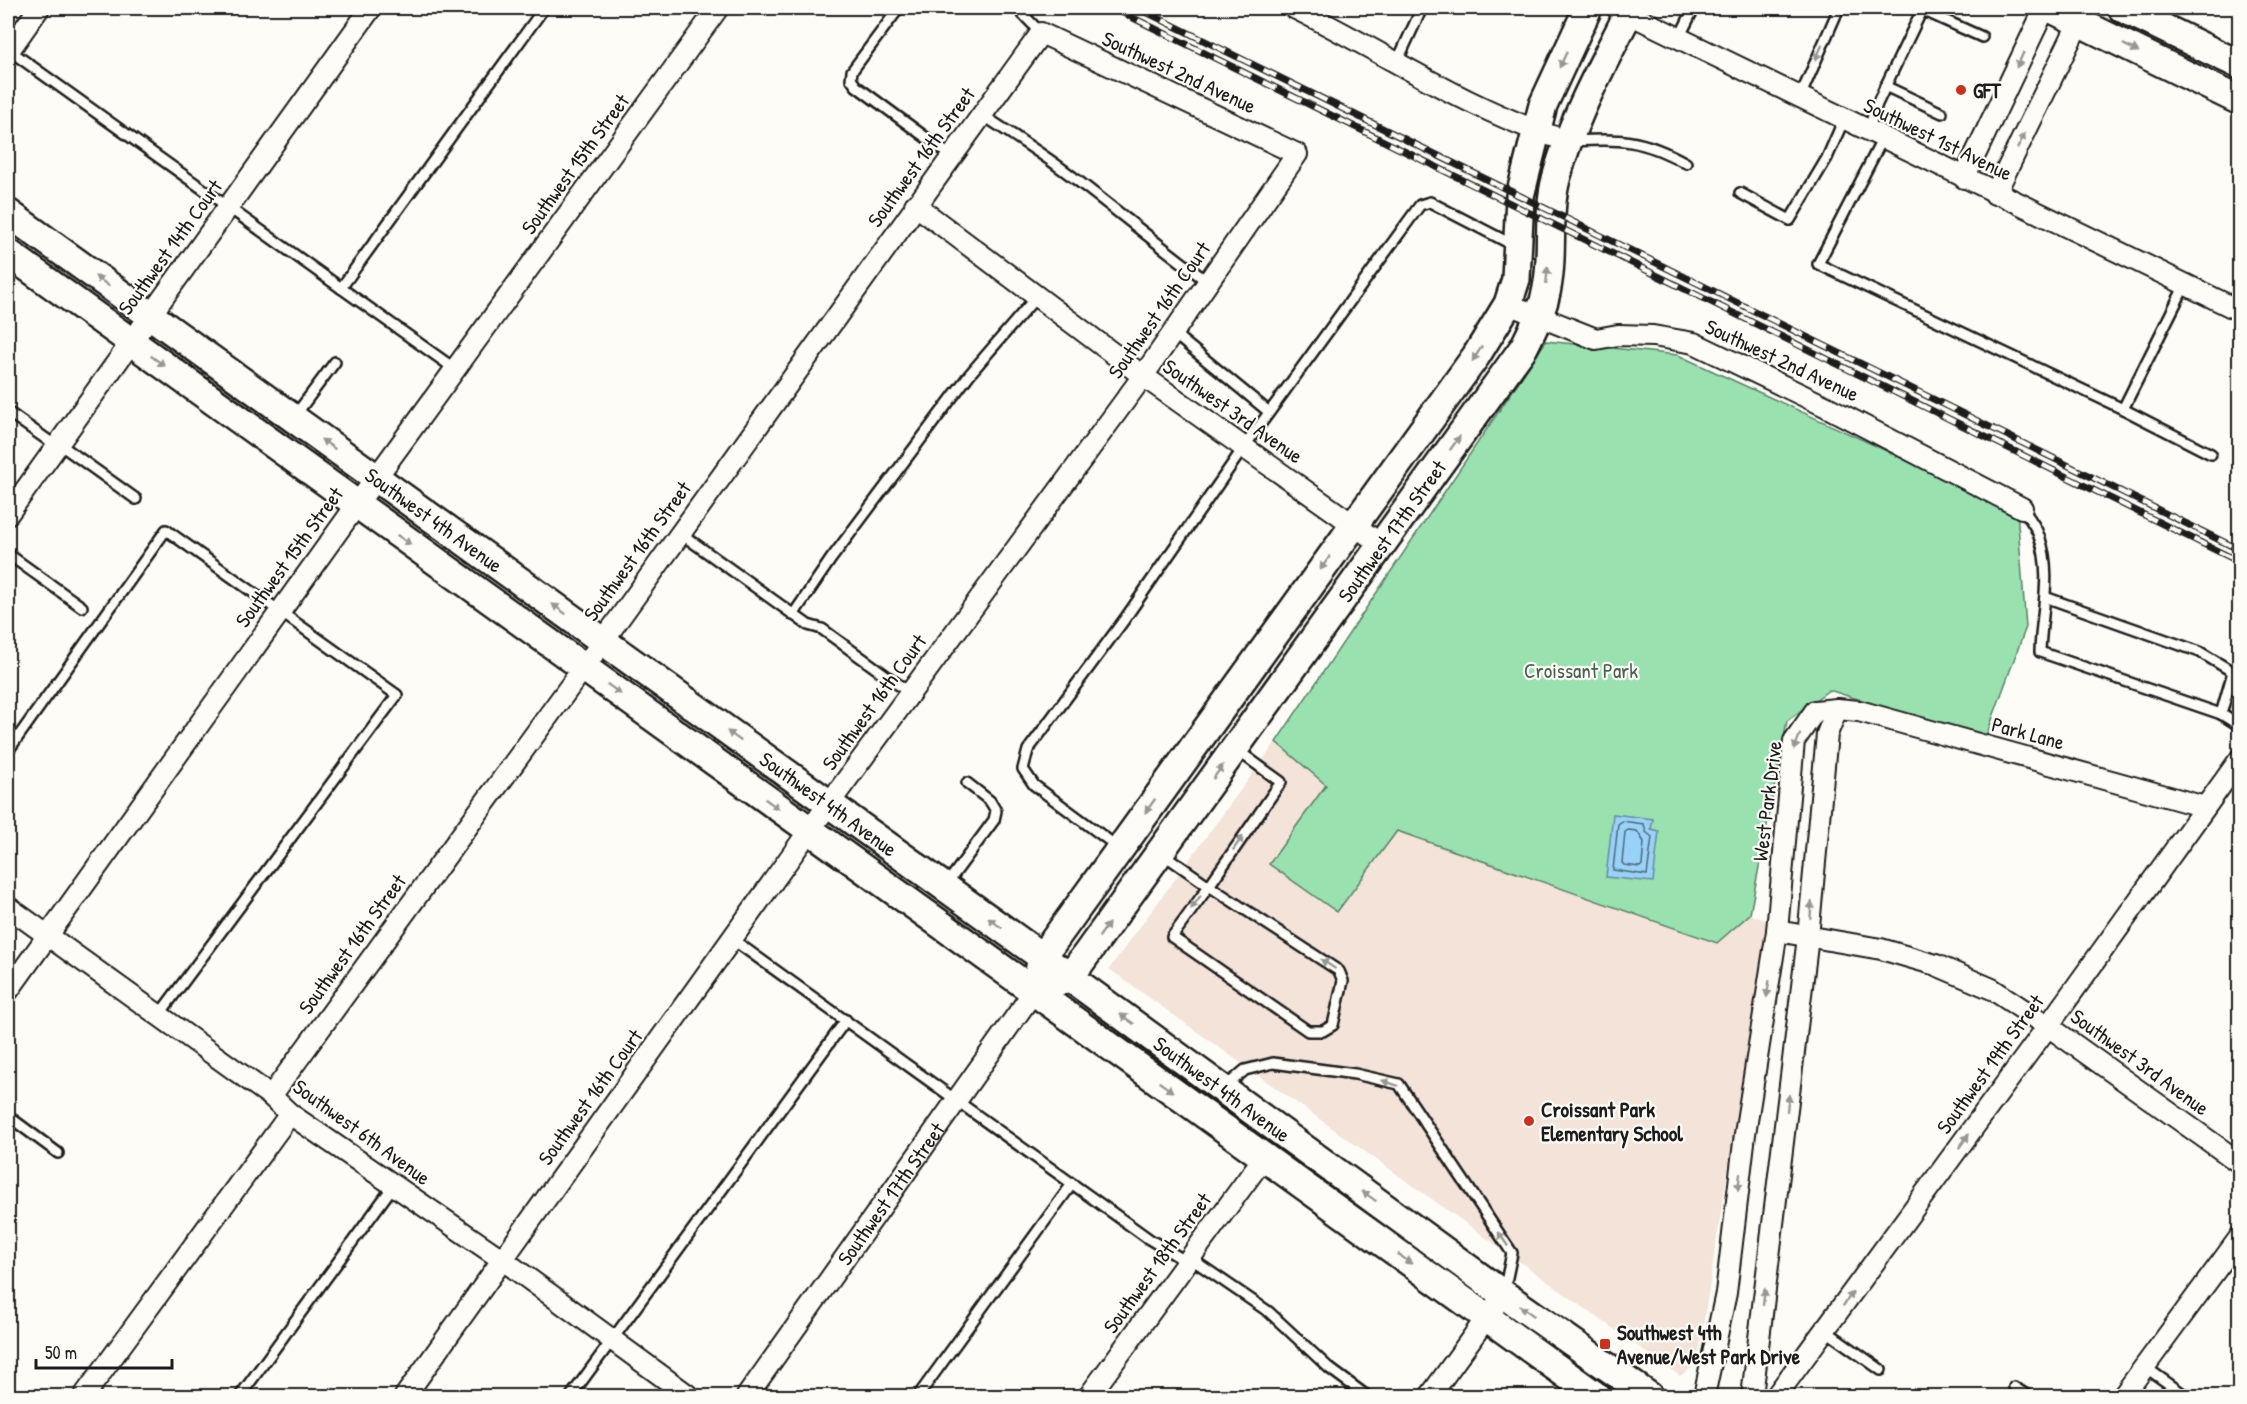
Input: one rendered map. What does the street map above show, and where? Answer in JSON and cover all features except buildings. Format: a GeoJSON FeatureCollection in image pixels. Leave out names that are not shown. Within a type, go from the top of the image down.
{"type":"FeatureCollection","features":[{"type":"Feature","properties":{"kind":"main road","name":"Southwest 17th Street"},"geometry":{"type":"LineString","coordinates":[[1034,991],[1042,957],[1476,356],[1508,304],[1516,279],[1520,196],[1543,105],[1588,8]]}},
{"type":"Feature","properties":{"kind":"main road"},"geometry":{"type":"LineString","coordinates":[[2050,8],[2082,15],[2240,101]]}},
{"type":"Feature","properties":{"kind":"main road"},"geometry":{"type":"LineString","coordinates":[[2122,8],[2240,65]]}},
{"type":"Feature","properties":{"kind":"main road","name":"Southwest 17th Street"},"geometry":{"type":"LineString","coordinates":[[1070,977],[1524,347],[1539,317],[1546,295],[1550,211],[1556,179],[1569,141],[1626,9]]}},
{"type":"Feature","properties":{"kind":"main road","name":"Southwest 4th Avenue"},"geometry":{"type":"LineString","coordinates":[[8,213],[1070,977],[1503,1294],[1649,1396]]}},
{"type":"Feature","properties":{"kind":"main road","name":"Southwest 4th Avenue"},"geometry":{"type":"LineString","coordinates":[[8,253],[356,506],[584,667],[1596,1396]]}},
{"type":"Feature","properties":{"kind":"main road"},"geometry":{"type":"LineString","coordinates":[[1034,991],[1070,977]]}},
{"type":"Feature","properties":{"kind":"street"},"geometry":{"type":"LineString","coordinates":[[8,51],[39,8]]}},
{"type":"Feature","properties":{"kind":"street","name":"Southwest 14th Court"},"geometry":{"type":"LineString","coordinates":[[8,514],[371,8]]}},
{"type":"Feature","properties":{"kind":"street","name":"Southwest 15th Street"},"geometry":{"type":"LineString","coordinates":[[8,991],[280,610],[718,8]]}},
{"type":"Feature","properties":{"kind":"street"},"geometry":{"type":"LineString","coordinates":[[1294,8],[1334,27],[1448,91],[1536,131],[1569,141]]}},
{"type":"Feature","properties":{"kind":"street"},"geometry":{"type":"LineString","coordinates":[[1964,178],[2045,8]]}},
{"type":"Feature","properties":{"kind":"street","name":"Southwest 1st Avenue"},"geometry":{"type":"LineString","coordinates":[[1626,9],[1679,38],[1995,194],[2240,311]]}},
{"type":"Feature","properties":{"kind":"street"},"geometry":{"type":"LineString","coordinates":[[1995,194],[2082,15]]}},
{"type":"Feature","properties":{"kind":"street","name":"Southwest 16th Street"},"geometry":{"type":"LineString","coordinates":[[271,1096],[603,641],[1041,33]]}},
{"type":"Feature","properties":{"kind":"street","name":"Southwest 2nd Avenue"},"geometry":{"type":"LineString","coordinates":[[1041,33],[1297,154]]}},
{"type":"Feature","properties":{"kind":"street","name":"Southwest 16th Court"},"geometry":{"type":"LineString","coordinates":[[405,1396],[809,831],[1143,376],[1297,154]]}},
{"type":"Feature","properties":{"kind":"street","name":"Southwest 3rd Avenue"},"geometry":{"type":"LineString","coordinates":[[915,206],[1143,376],[1382,545]]}},
{"type":"Feature","properties":{"kind":"street","name":"Southwest 2nd Avenue"},"geometry":{"type":"LineString","coordinates":[[1508,304],[1596,339],[1618,335],[1653,336],[1694,343],[1827,407],[2022,508]]}},
{"type":"Feature","properties":{"kind":"street"},"geometry":{"type":"LineString","coordinates":[[1752,1396],[1808,937],[1827,734],[1837,709]]}},
{"type":"Feature","properties":{"kind":"street","name":"Park Lane"},"geometry":{"type":"LineString","coordinates":[[1837,709],[1859,711],[2205,807]]}},
{"type":"Feature","properties":{"kind":"street","name":"West Park Drive"},"geometry":{"type":"LineString","coordinates":[[1704,1396],[1726,1293],[1745,1134],[1777,931],[1794,741],[1815,711],[1837,709]]}},
{"type":"Feature","properties":{"kind":"street","name":"Southwest 19th Street"},"geometry":{"type":"LineString","coordinates":[[1776,1396],[2048,1026],[2240,759]]}},
{"type":"Feature","properties":{"kind":"street","name":"Southwest 6th Avenue"},"geometry":{"type":"LineString","coordinates":[[8,907],[271,1096],[290,1114],[503,1260],[689,1396]]}},
{"type":"Feature","properties":{"kind":"street","name":"Southwest 3rd Avenue"},"geometry":{"type":"LineString","coordinates":[[1777,931],[1881,949],[1936,964],[1992,989],[2048,1026],[2240,1163]]}},
{"type":"Feature","properties":{"kind":"street","name":"Southwest 17th Street"},"geometry":{"type":"LineString","coordinates":[[747,1396],[1034,991]]}},
{"type":"Feature","properties":{"kind":"street"},"geometry":{"type":"LineString","coordinates":[[84,1396],[290,1114]]}},
{"type":"Feature","properties":{"kind":"street","name":"Southwest 18th Street"},"geometry":{"type":"LineString","coordinates":[[1089,1396],[1264,1157]]}},
{"type":"Feature","properties":{"kind":"street"},"geometry":{"type":"LineString","coordinates":[[2123,1396],[2240,1237]]}},
{"type":"Feature","properties":{"kind":"street"},"geometry":{"type":"LineString","coordinates":[[1430,1396],[1503,1294]]}},
{"type":"Feature","properties":{"kind":"lane"},"geometry":{"type":"LineString","coordinates":[[341,288],[544,8]]}},
{"type":"Feature","properties":{"kind":"lane"},"geometry":{"type":"LineString","coordinates":[[899,8],[852,71],[851,79],[855,86],[951,156]]}},
{"type":"Feature","properties":{"kind":"lane"},"geometry":{"type":"LineString","coordinates":[[1017,8],[1041,33]]}},
{"type":"Feature","properties":{"kind":"lane"},"geometry":{"type":"LineString","coordinates":[[1397,62],[1422,8]]}},
{"type":"Feature","properties":{"kind":"lane"},"geometry":{"type":"LineString","coordinates":[[1679,38],[1694,8]]}},
{"type":"Feature","properties":{"kind":"lane"},"geometry":{"type":"LineString","coordinates":[[1800,97],[1839,8]]}},
{"type":"Feature","properties":{"kind":"lane"},"geometry":{"type":"LineString","coordinates":[[1982,37],[1922,9],[1885,86],[1875,134],[1818,264],[2124,409],[2211,454]]}},
{"type":"Feature","properties":{"kind":"lane"},"geometry":{"type":"LineString","coordinates":[[8,51],[229,206],[455,369]]}},
{"type":"Feature","properties":{"kind":"lane"},"geometry":{"type":"LineString","coordinates":[[1885,86],[1942,113]]}},
{"type":"Feature","properties":{"kind":"lane"},"geometry":{"type":"LineString","coordinates":[[981,114],[1058,166],[1126,218],[1156,245],[1208,282]]}},
{"type":"Feature","properties":{"kind":"lane"},"geometry":{"type":"LineString","coordinates":[[1740,193],[1791,220],[1827,158],[1844,119]]}},
{"type":"Feature","properties":{"kind":"lane"},"geometry":{"type":"LineString","coordinates":[[1569,141],[1631,140],[1662,149],[1686,163]]}},
{"type":"Feature","properties":{"kind":"lane"},"geometry":{"type":"LineString","coordinates":[[1120,848],[1034,786],[1023,769],[1028,750],[1124,620],[1244,447],[1420,205],[1430,202],[1517,247]]}},
{"type":"Feature","properties":{"kind":"lane"},"geometry":{"type":"LineString","coordinates":[[2124,409],[2185,285]]}},
{"type":"Feature","properties":{"kind":"lane"},"geometry":{"type":"LineString","coordinates":[[793,615],[831,559],[969,375],[1037,297]]}},
{"type":"Feature","properties":{"kind":"lane"},"geometry":{"type":"LineString","coordinates":[[1173,333],[1269,412]]}},
{"type":"Feature","properties":{"kind":"lane"},"geometry":{"type":"LineString","coordinates":[[293,419],[335,362]]}},
{"type":"Feature","properties":{"kind":"lane"},"geometry":{"type":"LineString","coordinates":[[8,412],[136,499]]}},
{"type":"Feature","properties":{"kind":"lane"},"geometry":{"type":"LineString","coordinates":[[2022,508],[2039,535],[2047,579],[2040,652],[2221,714],[2240,726]]}},
{"type":"Feature","properties":{"kind":"lane"},"geometry":{"type":"LineString","coordinates":[[8,751],[166,530],[397,695],[159,1015]]}},
{"type":"Feature","properties":{"kind":"lane"},"geometry":{"type":"LineString","coordinates":[[680,533],[808,626],[822,629],[910,693]]}},
{"type":"Feature","properties":{"kind":"lane"},"geometry":{"type":"LineString","coordinates":[[8,554],[82,607]]}},
{"type":"Feature","properties":{"kind":"lane"},"geometry":{"type":"LineString","coordinates":[[2044,597],[2200,652],[2233,672],[2221,714]]}},
{"type":"Feature","properties":{"kind":"lane"},"geometry":{"type":"LineString","coordinates":[[1160,852],[1209,886],[1339,971],[1343,981],[1333,1025],[1323,1031],[1308,1031],[1172,937],[1209,886],[1281,782],[1235,748]]}},
{"type":"Feature","properties":{"kind":"lane"},"geometry":{"type":"LineString","coordinates":[[945,887],[994,820],[996,811],[990,801],[967,783]]}},
{"type":"Feature","properties":{"kind":"lane"},"geometry":{"type":"LineString","coordinates":[[732,939],[1149,1239],[1189,1260],[1269,1312],[1329,1368],[1367,1396]]}},
{"type":"Feature","properties":{"kind":"lane"},"geometry":{"type":"LineString","coordinates":[[571,1396],[846,1020]]}},
{"type":"Feature","properties":{"kind":"lane"},"geometry":{"type":"LineString","coordinates":[[1223,1089],[1245,1070],[1273,1063],[1354,1074],[1399,1084],[1512,1253],[1503,1294]]}},
{"type":"Feature","properties":{"kind":"lane"},"geometry":{"type":"LineString","coordinates":[[8,1116],[58,1153]]}},
{"type":"Feature","properties":{"kind":"lane"},"geometry":{"type":"LineString","coordinates":[[918,1396],[1072,1184]]}},
{"type":"Feature","properties":{"kind":"lane"},"geometry":{"type":"LineString","coordinates":[[240,1396],[394,1185]]}},
{"type":"Feature","properties":{"kind":"lane"},"geometry":{"type":"LineString","coordinates":[[1825,1330],[1881,1370]]}},
{"type":"Feature","properties":{"kind":"lane"},"geometry":{"type":"LineString","coordinates":[[2145,1367],[2186,1396]]}},
{"type":"Feature","properties":{"kind":"lane"},"geometry":{"type":"LineString","coordinates":[[2014,1387],[2028,1396]]}},
{"type":"Feature","properties":{"kind":"shaded area","name":"Croissant Park Elementary School"},"geometry":{"type":"Polygon","coordinates":[[[1276,742],[1326,784],[1337,912],[1397,831],[1717,943],[1750,914],[1767,921],[1697,1364],[1680,1376],[1109,969],[1276,742]]]}},
{"type":"Feature","properties":{"kind":"green space","name":"Croissant Park"},"geometry":{"type":"Polygon","coordinates":[[[1546,341],[1678,355],[2017,511],[2026,627],[1985,739],[1829,690],[1787,721],[1750,914],[1717,943],[1397,831],[1337,912],[1269,864],[1326,785],[1276,742],[1546,341]]]}},
{"type":"Feature","properties":{"kind":"water"},"geometry":{"type":"Polygon","coordinates":[[[1613,814],[1653,819],[1651,829],[1659,831],[1653,882],[1606,877],[1613,814]]]}},
{"type":"Feature","properties":{"kind":"railway"},"geometry":{"type":"LineString","coordinates":[[1113,8],[2240,562]]}},
{"type":"Feature","properties":{"kind":"railway"},"geometry":{"type":"LineString","coordinates":[[1138,8],[2240,550]]}},
{"type":"Feature","properties":{"kind":"place","name":"GFT"},"geometry":{"type":"Point","coordinates":[1961,90]}},
{"type":"Feature","properties":{"kind":"place","name":"Croissant Park Elementary School"},"geometry":{"type":"Point","coordinates":[1529,1121]}},
{"type":"Feature","properties":{"kind":"place","name":"Southwest 4th Avenue/West Park Drive"},"geometry":{"type":"Point","coordinates":[1605,1344]}}]}
